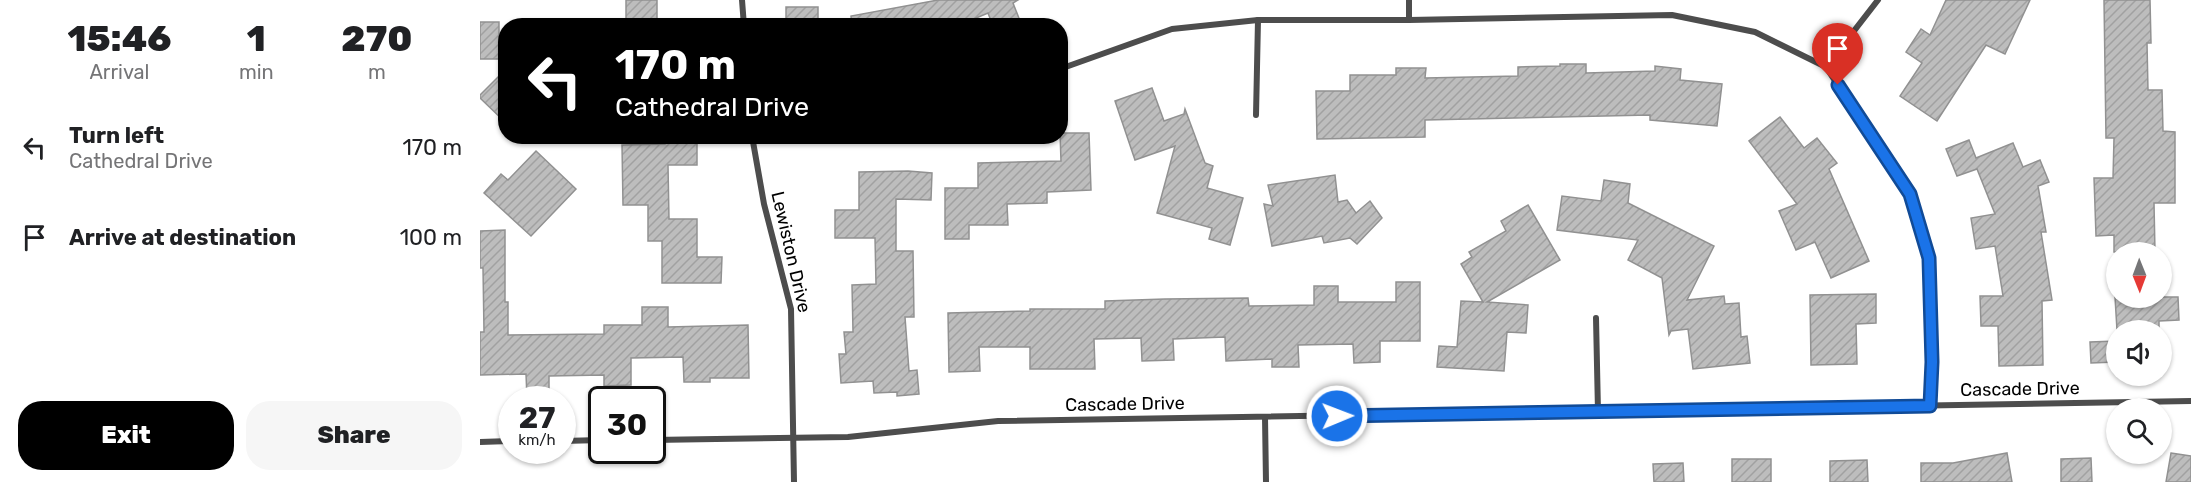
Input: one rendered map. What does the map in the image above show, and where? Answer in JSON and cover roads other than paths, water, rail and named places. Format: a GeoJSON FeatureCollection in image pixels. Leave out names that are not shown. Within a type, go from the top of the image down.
{"type":"FeatureCollection","features":[{"type":"Feature","properties":{"kind":"street"},"geometry":{"type":"LineString","coordinates":[[742,0],[743,18]]}},
{"type":"Feature","properties":{"kind":"street"},"geometry":{"type":"LineString","coordinates":[[1409,0],[1409,20]]}},
{"type":"Feature","properties":{"kind":"street"},"geometry":{"type":"LineString","coordinates":[[1826,67],[1878,0]]}},
{"type":"Feature","properties":{"kind":"street"},"geometry":{"type":"LineString","coordinates":[[1068,66],[1172,29],[1257,20],[1409,20],[1672,15],[1755,32],[1826,67],[1910,194],[1929,258],[1932,362],[1930,406]]}},
{"type":"Feature","properties":{"kind":"street"},"geometry":{"type":"LineString","coordinates":[[1256,115],[1257,20]]}},
{"type":"Feature","properties":{"kind":"street","name":"Lewiston Drive"},"geometry":{"type":"LineString","coordinates":[[754,144],[764,204],[791,309],[794,482]]}},
{"type":"Feature","properties":{"kind":"street"},"geometry":{"type":"LineString","coordinates":[[1596,318],[1598,412]]}},
{"type":"Feature","properties":{"kind":"street","name":"Cascade Drive"},"geometry":{"type":"LineString","coordinates":[[666,440],[848,437],[998,421],[2191,401]]}},
{"type":"Feature","properties":{"kind":"street"},"geometry":{"type":"LineString","coordinates":[[1265,417],[1266,482]]}},
{"type":"Feature","properties":{"kind":"street"},"geometry":{"type":"LineString","coordinates":[[480,442],[498,441]]}}]}
